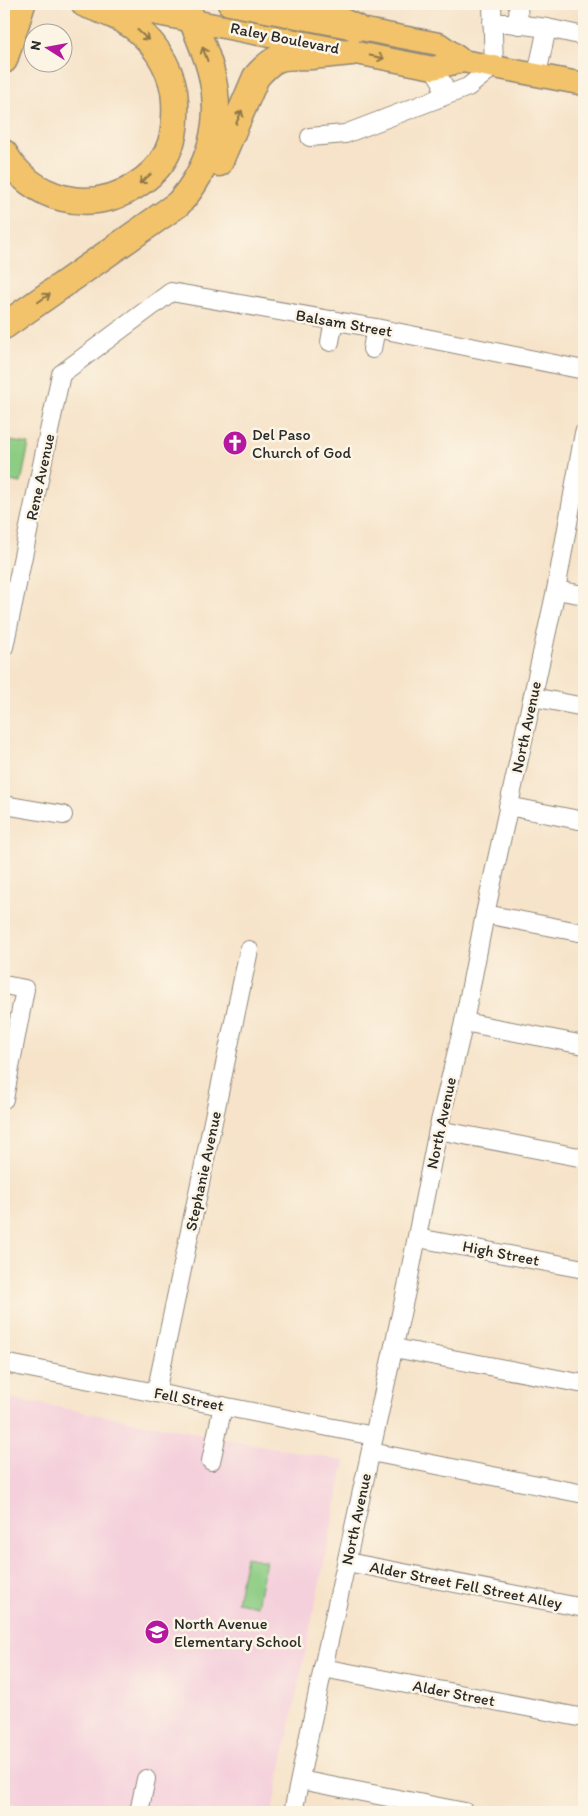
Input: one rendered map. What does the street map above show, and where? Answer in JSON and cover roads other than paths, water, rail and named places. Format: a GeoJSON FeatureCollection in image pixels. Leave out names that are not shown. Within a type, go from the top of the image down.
{"type":"FeatureCollection","features":[{"type":"Feature","properties":{"kind":"highway"},"geometry":{"type":"LineString","coordinates":[[4,60],[22,4]]}},
{"type":"Feature","properties":{"kind":"highway"},"geometry":{"type":"LineString","coordinates":[[4,153],[10,164],[24,180],[42,192],[62,199],[91,202],[105,200],[125,193],[154,172],[166,154],[172,140],[176,118],[171,81],[162,60],[139,31],[120,18],[85,4]]}},
{"type":"Feature","properties":{"kind":"highway"},"geometry":{"type":"LineString","coordinates":[[304,4],[354,40]]}},
{"type":"Feature","properties":{"kind":"highway"},"geometry":{"type":"LineString","coordinates":[[183,199],[205,164],[216,124],[216,99],[212,74],[189,12]]}},
{"type":"Feature","properties":{"kind":"highway"},"geometry":{"type":"LineString","coordinates":[[4,326],[178,204],[207,180],[221,161],[256,76],[266,65],[280,57],[290,55],[310,56],[354,40]]}},
{"type":"Feature","properties":{"kind":"main road","name":"Raley Boulevard"},"geometry":{"type":"LineString","coordinates":[[107,4],[189,12],[354,40],[438,44],[463,61]]}},
{"type":"Feature","properties":{"kind":"main road","name":"Raley Boulevard"},"geometry":{"type":"LineString","coordinates":[[230,4],[354,40],[433,68],[463,61],[584,84]]}},
{"type":"Feature","properties":{"kind":"street"},"geometry":{"type":"LineString","coordinates":[[310,137],[345,134],[468,87],[494,66],[492,4]]}},
{"type":"Feature","properties":{"kind":"street"},"geometry":{"type":"LineString","coordinates":[[518,4],[519,25]]}},
{"type":"Feature","properties":{"kind":"street"},"geometry":{"type":"LineString","coordinates":[[492,23],[547,28],[584,36]]}},
{"type":"Feature","properties":{"kind":"street"},"geometry":{"type":"LineString","coordinates":[[537,74],[547,28]]}},
{"type":"Feature","properties":{"kind":"street"},"geometry":{"type":"LineString","coordinates":[[433,68],[443,84],[440,98]]}},
{"type":"Feature","properties":{"kind":"street","name":"Balsam Street"},"geometry":{"type":"LineString","coordinates":[[116,332],[172,292],[334,320],[584,370]]}},
{"type":"Feature","properties":{"kind":"street"},"geometry":{"type":"LineString","coordinates":[[330,342],[334,320]]}},
{"type":"Feature","properties":{"kind":"street"},"geometry":{"type":"LineString","coordinates":[[372,349],[376,328]]}},
{"type":"Feature","properties":{"kind":"street","name":"Rene Avenue"},"geometry":{"type":"LineString","coordinates":[[4,647],[62,374],[116,332]]}},
{"type":"Feature","properties":{"kind":"street","name":"North Avenue"},"geometry":{"type":"LineString","coordinates":[[293,1812],[418,1238],[438,1130],[464,1022],[508,806],[580,481],[584,433]]}},
{"type":"Feature","properties":{"kind":"street"},"geometry":{"type":"LineString","coordinates":[[556,590],[584,595]]}},
{"type":"Feature","properties":{"kind":"street"},"geometry":{"type":"LineString","coordinates":[[533,697],[584,707]]}},
{"type":"Feature","properties":{"kind":"street"},"geometry":{"type":"LineString","coordinates":[[4,805],[63,815]]}},
{"type":"Feature","properties":{"kind":"street"},"geometry":{"type":"LineString","coordinates":[[508,806],[584,821]]}},
{"type":"Feature","properties":{"kind":"street"},"geometry":{"type":"LineString","coordinates":[[485,914],[584,933]]}},
{"type":"Feature","properties":{"kind":"street","name":"Stephanie Avenue"},"geometry":{"type":"LineString","coordinates":[[156,1393],[249,950]]}},
{"type":"Feature","properties":{"kind":"street"},"geometry":{"type":"LineString","coordinates":[[4,984],[25,989],[4,1099]]}},
{"type":"Feature","properties":{"kind":"street"},"geometry":{"type":"LineString","coordinates":[[464,1022],[584,1044]]}},
{"type":"Feature","properties":{"kind":"street"},"geometry":{"type":"LineString","coordinates":[[438,1130],[584,1158]]}},
{"type":"Feature","properties":{"kind":"street","name":"High Street"},"geometry":{"type":"LineString","coordinates":[[418,1238],[584,1268]]}},
{"type":"Feature","properties":{"kind":"street"},"geometry":{"type":"LineString","coordinates":[[394,1348],[584,1384]]}},
{"type":"Feature","properties":{"kind":"street","name":"Fell Street"},"geometry":{"type":"LineString","coordinates":[[4,1363],[222,1406],[584,1494]]}},
{"type":"Feature","properties":{"kind":"street"},"geometry":{"type":"LineString","coordinates":[[211,1461],[222,1406]]}},
{"type":"Feature","properties":{"kind":"street","name":"Alder Street Fell Street Alley"},"geometry":{"type":"LineString","coordinates":[[347,1562],[584,1608]]}},
{"type":"Feature","properties":{"kind":"street","name":"Alder Street"},"geometry":{"type":"LineString","coordinates":[[323,1668],[584,1718]]}},
{"type":"Feature","properties":{"kind":"street"},"geometry":{"type":"LineString","coordinates":[[139,1812],[146,1779]]}},
{"type":"Feature","properties":{"kind":"street"},"geometry":{"type":"LineString","coordinates":[[300,1780],[465,1812]]}},
{"type":"Feature","properties":{"kind":"place","name":"Del Paso Church of God"},"geometry":{"type":"Point","coordinates":[235,443]}},
{"type":"Feature","properties":{"kind":"place","name":"North Avenue Elementary School"},"geometry":{"type":"Point","coordinates":[157,1632]}}]}
